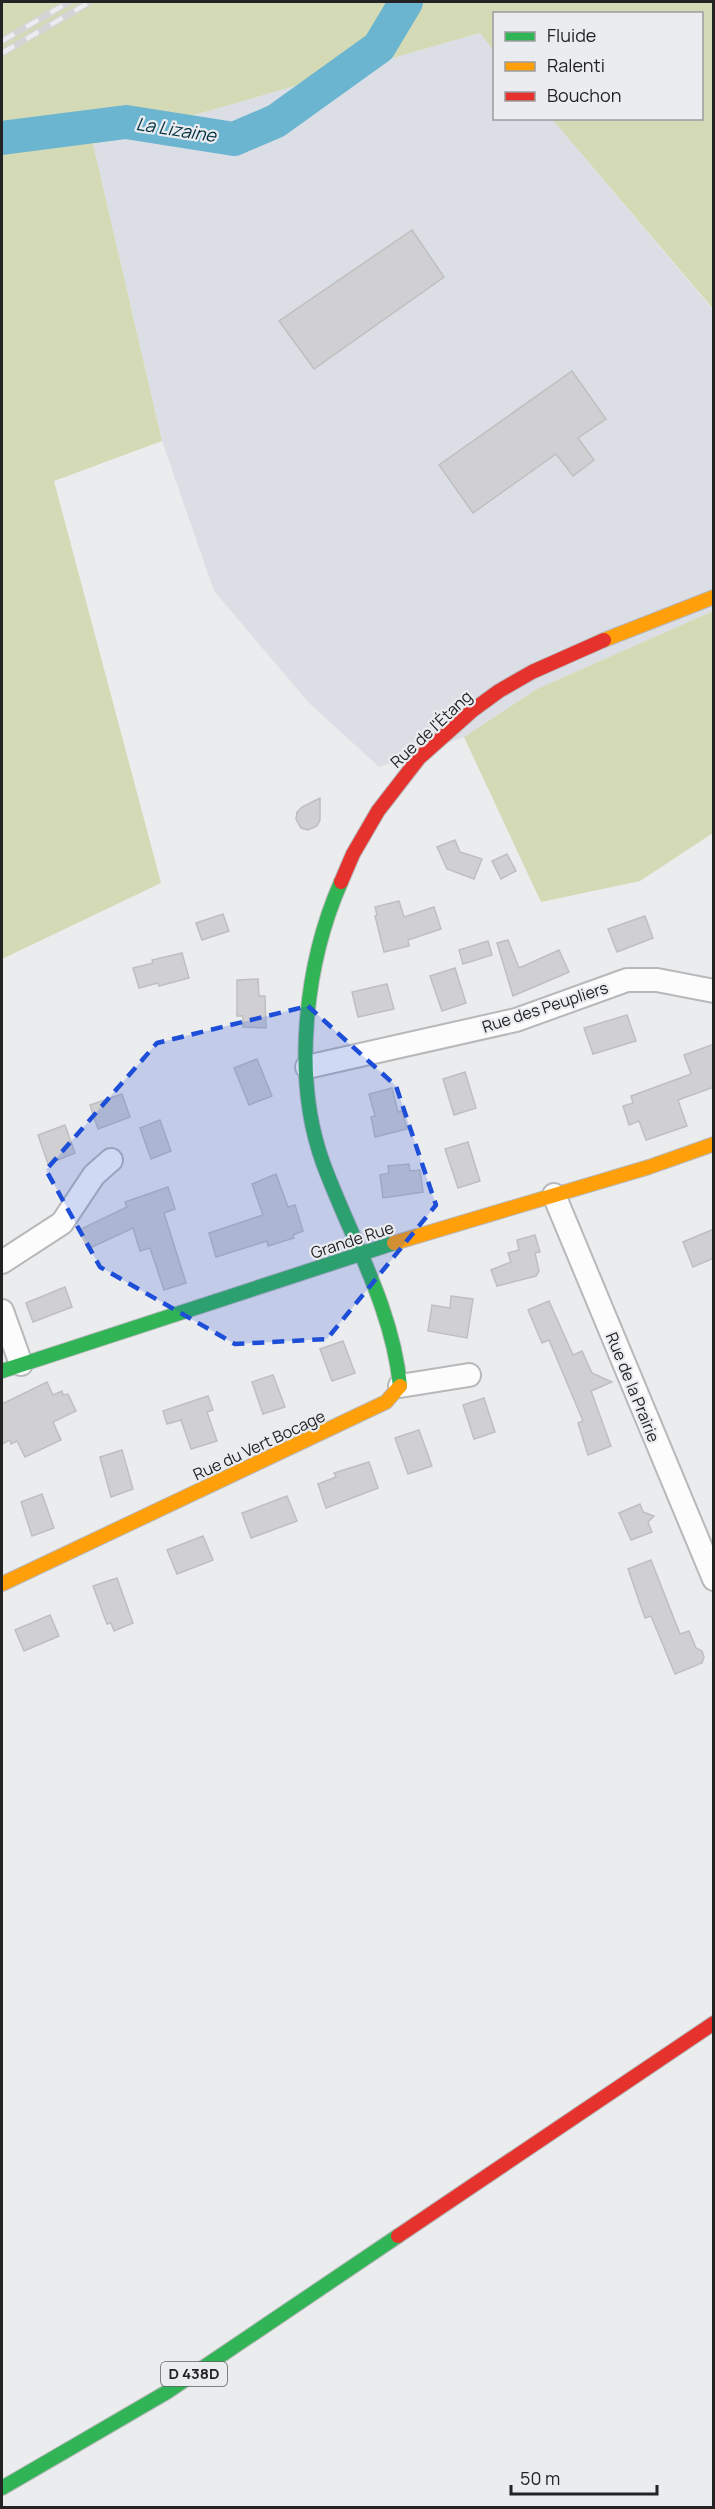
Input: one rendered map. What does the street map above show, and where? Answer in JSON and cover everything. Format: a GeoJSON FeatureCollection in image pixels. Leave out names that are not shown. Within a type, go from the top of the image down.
{"type":"FeatureCollection","features":[{"type":"Feature","properties":{"kind":"street","name":"Rue de l'Étang"},"geometry":{"type":"LineString","coordinates":[[361,1254],[346,1223],[318,1147],[307,1067],[305,1028],[313,961],[334,894],[366,828],[409,769],[470,712],[508,685],[557,660],[714,597]]}},
{"type":"Feature","properties":{"kind":"street","name":"Rue des Peupliers"},"geometry":{"type":"LineString","coordinates":[[307,1067],[516,1020],[627,980],[657,980],[714,991]]}},
{"type":"Feature","properties":{"kind":"street","name":"Grande Rue"},"geometry":{"type":"LineString","coordinates":[[11,1367],[361,1254],[649,1167],[714,1144]]}},
{"type":"Feature","properties":{"kind":"street"},"geometry":{"type":"LineString","coordinates":[[2,1262],[62,1222],[94,1175],[111,1160]]}},
{"type":"Feature","properties":{"kind":"street","name":"Rue de la Prairie"},"geometry":{"type":"LineString","coordinates":[[554,1195],[714,1579]]}},
{"type":"Feature","properties":{"kind":"street"},"geometry":{"type":"LineString","coordinates":[[361,1254],[397,1353],[400,1386],[469,1375]]}},
{"type":"Feature","properties":{"kind":"street"},"geometry":{"type":"LineString","coordinates":[[2,1311],[11,1367]]}},
{"type":"Feature","properties":{"kind":"street","name":"Rue du Vert Bocage"},"geometry":{"type":"LineString","coordinates":[[2,1584],[386,1402],[400,1386]]}},
{"type":"Feature","properties":{"kind":"street","name":"D 438D"},"geometry":{"type":"LineString","coordinates":[[2,2487],[167,2392],[714,2023]]}},
{"type":"Feature","properties":{"kind":"highlighted area"},"geometry":{"type":"Polygon","coordinates":[[[308,1006],[396,1086],[436,1205],[327,1339],[235,1344],[100,1267],[46,1170],[157,1043],[308,1006]]]}},
{"type":"Feature","properties":{"kind":"shaded area"},"geometry":{"type":"Polygon","coordinates":[[[480,33],[493,50],[493,120],[553,120],[713,310],[713,611],[537,689],[464,737],[379,767],[309,703],[214,591],[162,441],[93,144],[480,33]]]}},
{"type":"Feature","properties":{"kind":"green space"},"geometry":{"type":"Polygon","coordinates":[[[2,2],[713,2],[714,310],[553,120],[703,120],[703,12],[493,12],[493,50],[480,33],[93,144],[162,441],[54,481],[161,883],[2,959],[2,2]]]}},
{"type":"Feature","properties":{"kind":"green space"},"geometry":{"type":"Polygon","coordinates":[[[713,611],[713,833],[640,881],[541,902],[464,737],[537,689],[713,611]]]}},
{"type":"Feature","properties":{"kind":"building"},"geometry":{"type":"Polygon","coordinates":[[[412,230],[444,277],[314,369],[279,321],[412,230]]]}},
{"type":"Feature","properties":{"kind":"building"},"geometry":{"type":"Polygon","coordinates":[[[572,371],[606,419],[578,438],[594,460],[573,476],[556,454],[473,513],[439,465],[572,371]]]}},
{"type":"Feature","properties":{"kind":"building"},"geometry":{"type":"Polygon","coordinates":[[[320,798],[320,820],[317,826],[308,830],[301,828],[296,819],[297,812],[320,798]]]}},
{"type":"Feature","properties":{"kind":"building"},"geometry":{"type":"Polygon","coordinates":[[[455,840],[460,852],[482,859],[474,879],[447,869],[437,847],[455,840]]]}},
{"type":"Feature","properties":{"kind":"building"},"geometry":{"type":"Polygon","coordinates":[[[507,854],[516,871],[501,879],[492,861],[507,854]]]}},
{"type":"Feature","properties":{"kind":"building"},"geometry":{"type":"Polygon","coordinates":[[[399,901],[404,917],[434,907],[441,929],[408,940],[409,946],[384,952],[375,907],[399,901]]]}},
{"type":"Feature","properties":{"kind":"building"},"geometry":{"type":"Polygon","coordinates":[[[223,914],[229,931],[202,940],[196,923],[223,914]]]}},
{"type":"Feature","properties":{"kind":"building"},"geometry":{"type":"Polygon","coordinates":[[[645,916],[653,938],[617,952],[608,929],[645,916]]]}},
{"type":"Feature","properties":{"kind":"building"},"geometry":{"type":"Polygon","coordinates":[[[508,940],[519,968],[559,950],[569,972],[513,996],[497,943],[508,940]]]}},
{"type":"Feature","properties":{"kind":"building"},"geometry":{"type":"Polygon","coordinates":[[[488,941],[492,955],[463,964],[459,950],[488,941]]]}},
{"type":"Feature","properties":{"kind":"building"},"geometry":{"type":"Polygon","coordinates":[[[182,953],[189,978],[159,986],[158,983],[139,988],[133,968],[153,963],[152,960],[182,953]]]}},
{"type":"Feature","properties":{"kind":"building"},"geometry":{"type":"Polygon","coordinates":[[[455,968],[466,1003],[442,1011],[430,976],[455,968]]]}},
{"type":"Feature","properties":{"kind":"building"},"geometry":{"type":"Polygon","coordinates":[[[258,979],[259,996],[265,996],[266,1028],[243,1027],[243,1016],[237,1016],[237,980],[258,979]]]}},
{"type":"Feature","properties":{"kind":"building"},"geometry":{"type":"Polygon","coordinates":[[[387,984],[394,1009],[358,1017],[352,992],[387,984]]]}},
{"type":"Feature","properties":{"kind":"building"},"geometry":{"type":"Polygon","coordinates":[[[627,1015],[636,1041],[593,1054],[584,1028],[627,1015]]]}},
{"type":"Feature","properties":{"kind":"building"},"geometry":{"type":"Polygon","coordinates":[[[714,1044],[714,1087],[678,1100],[687,1126],[646,1140],[639,1121],[629,1125],[623,1106],[633,1103],[631,1096],[691,1074],[684,1055],[714,1044]]]}},
{"type":"Feature","properties":{"kind":"building"},"geometry":{"type":"Polygon","coordinates":[[[257,1059],[272,1096],[249,1105],[234,1068],[257,1059]]]}},
{"type":"Feature","properties":{"kind":"building"},"geometry":{"type":"Polygon","coordinates":[[[465,1072],[476,1108],[454,1115],[443,1079],[465,1072]]]}},
{"type":"Feature","properties":{"kind":"building"},"geometry":{"type":"Polygon","coordinates":[[[392,1088],[398,1112],[402,1111],[407,1129],[375,1137],[371,1117],[375,1116],[369,1094],[392,1088]]]}},
{"type":"Feature","properties":{"kind":"building"},"geometry":{"type":"Polygon","coordinates":[[[122,1094],[130,1117],[98,1129],[90,1105],[122,1094]]]}},
{"type":"Feature","properties":{"kind":"building"},"geometry":{"type":"Polygon","coordinates":[[[160,1120],[171,1151],[151,1159],[140,1128],[160,1120]]]}},
{"type":"Feature","properties":{"kind":"building"},"geometry":{"type":"Polygon","coordinates":[[[65,1125],[75,1153],[48,1164],[38,1135],[65,1125]]]}},
{"type":"Feature","properties":{"kind":"building"},"geometry":{"type":"Polygon","coordinates":[[[468,1142],[480,1181],[458,1188],[445,1149],[468,1142]]]}},
{"type":"Feature","properties":{"kind":"building"},"geometry":{"type":"Polygon","coordinates":[[[409,1164],[410,1171],[420,1170],[423,1192],[383,1198],[380,1175],[389,1173],[388,1166],[409,1164]]]}},
{"type":"Feature","properties":{"kind":"building"},"geometry":{"type":"Polygon","coordinates":[[[276,1174],[288,1207],[295,1205],[303,1231],[293,1235],[294,1238],[268,1246],[267,1241],[216,1257],[209,1233],[263,1215],[252,1184],[276,1174]]]}},
{"type":"Feature","properties":{"kind":"building"},"geometry":{"type":"Polygon","coordinates":[[[168,1187],[175,1209],[164,1213],[186,1283],[164,1290],[150,1248],[140,1251],[133,1228],[88,1249],[79,1230],[127,1207],[125,1202],[168,1187]]]}},
{"type":"Feature","properties":{"kind":"building"},"geometry":{"type":"Polygon","coordinates":[[[714,1229],[714,1258],[693,1267],[683,1242],[714,1229]]]}},
{"type":"Feature","properties":{"kind":"building"},"geometry":{"type":"Polygon","coordinates":[[[535,1235],[540,1252],[535,1253],[539,1271],[536,1276],[497,1286],[491,1270],[511,1262],[508,1253],[519,1250],[517,1240],[535,1235]]]}},
{"type":"Feature","properties":{"kind":"building"},"geometry":{"type":"Polygon","coordinates":[[[65,1287],[72,1307],[33,1322],[26,1303],[65,1287]]]}},
{"type":"Feature","properties":{"kind":"building"},"geometry":{"type":"Polygon","coordinates":[[[451,1296],[473,1299],[467,1338],[428,1331],[432,1305],[450,1308],[451,1296]]]}},
{"type":"Feature","properties":{"kind":"building"},"geometry":{"type":"Polygon","coordinates":[[[549,1301],[573,1355],[582,1351],[592,1373],[612,1382],[591,1391],[611,1446],[588,1455],[578,1423],[583,1421],[549,1340],[542,1343],[528,1310],[549,1301]]]}},
{"type":"Feature","properties":{"kind":"building"},"geometry":{"type":"Polygon","coordinates":[[[343,1341],[355,1373],[332,1381],[320,1349],[343,1341]]]}},
{"type":"Feature","properties":{"kind":"building"},"geometry":{"type":"Polygon","coordinates":[[[273,1375],[285,1407],[263,1414],[252,1382],[273,1375]]]}},
{"type":"Feature","properties":{"kind":"building"},"geometry":{"type":"Polygon","coordinates":[[[47,1382],[53,1395],[62,1391],[63,1395],[68,1394],[76,1411],[53,1422],[61,1440],[25,1457],[17,1441],[11,1444],[10,1440],[2,1444],[2,1404],[47,1382]]]}},
{"type":"Feature","properties":{"kind":"building"},"geometry":{"type":"Polygon","coordinates":[[[208,1396],[213,1410],[207,1412],[217,1441],[191,1449],[181,1420],[167,1424],[163,1411],[208,1396]]]}},
{"type":"Feature","properties":{"kind":"building"},"geometry":{"type":"Polygon","coordinates":[[[484,1398],[495,1432],[474,1439],[463,1405],[484,1398]]]}},
{"type":"Feature","properties":{"kind":"building"},"geometry":{"type":"Polygon","coordinates":[[[419,1430],[432,1466],[408,1474],[395,1438],[419,1430]]]}},
{"type":"Feature","properties":{"kind":"building"},"geometry":{"type":"Polygon","coordinates":[[[122,1450],[133,1489],[111,1497],[100,1457],[122,1450]]]}},
{"type":"Feature","properties":{"kind":"building"},"geometry":{"type":"Polygon","coordinates":[[[369,1462],[378,1488],[326,1508],[318,1484],[336,1477],[334,1473],[369,1462]]]}},
{"type":"Feature","properties":{"kind":"building"},"geometry":{"type":"Polygon","coordinates":[[[42,1494],[54,1528],[32,1536],[21,1502],[42,1494]]]}},
{"type":"Feature","properties":{"kind":"building"},"geometry":{"type":"Polygon","coordinates":[[[287,1496],[297,1521],[251,1538],[242,1513],[287,1496]]]}},
{"type":"Feature","properties":{"kind":"building"},"geometry":{"type":"Polygon","coordinates":[[[640,1504],[643,1512],[654,1516],[648,1522],[652,1532],[631,1540],[619,1513],[640,1504]]]}},
{"type":"Feature","properties":{"kind":"building"},"geometry":{"type":"Polygon","coordinates":[[[203,1536],[213,1560],[177,1574],[167,1550],[203,1536]]]}},
{"type":"Feature","properties":{"kind":"building"},"geometry":{"type":"Polygon","coordinates":[[[651,1560],[680,1634],[689,1631],[696,1648],[702,1651],[704,1657],[702,1663],[675,1674],[651,1616],[645,1618],[628,1569],[651,1560]]]}},
{"type":"Feature","properties":{"kind":"building"},"geometry":{"type":"Polygon","coordinates":[[[117,1578],[133,1623],[114,1631],[111,1623],[107,1624],[93,1586],[117,1578]]]}},
{"type":"Feature","properties":{"kind":"building"},"geometry":{"type":"Polygon","coordinates":[[[50,1615],[59,1636],[24,1651],[15,1630],[50,1615]]]}},
{"type":"Feature","properties":{"kind":"waterway","name":"La Lizaine"},"geometry":{"type":"LineString","coordinates":[[2,138],[126,122],[234,139],[276,121],[379,47],[406,2]]}},
{"type":"Feature","properties":{"kind":"railway"},"geometry":{"type":"LineString","coordinates":[[2,41],[69,2]]}},
{"type":"Feature","properties":{"kind":"railway"},"geometry":{"type":"LineString","coordinates":[[2,53],[90,2]]}},
{"type":"Feature","properties":{"kind":"traffic: fast"},"geometry":{"type":"LineString","coordinates":[[341,882],[329,914],[311,985],[307,1021],[308,1095],[313,1130],[323,1163],[380,1300],[396,1357],[400,1386]]}},
{"type":"Feature","properties":{"kind":"traffic: fast"},"geometry":{"type":"LineString","coordinates":[[2,1371],[394,1243]]}},
{"type":"Feature","properties":{"kind":"traffic: fast"},"geometry":{"type":"LineString","coordinates":[[2,2488],[167,2392],[398,2236]]}},
{"type":"Feature","properties":{"kind":"traffic: slow"},"geometry":{"type":"LineString","coordinates":[[604,640],[714,597]]}},
{"type":"Feature","properties":{"kind":"traffic: slow"},"geometry":{"type":"LineString","coordinates":[[394,1243],[649,1167],[714,1144]]}},
{"type":"Feature","properties":{"kind":"traffic: slow"},"geometry":{"type":"LineString","coordinates":[[2,1584],[386,1402],[400,1386]]}},
{"type":"Feature","properties":{"kind":"traffic: jam"},"geometry":{"type":"LineString","coordinates":[[341,882],[353,854],[378,811],[419,758],[473,710],[499,691],[532,672],[604,640]]}},
{"type":"Feature","properties":{"kind":"traffic: jam"},"geometry":{"type":"LineString","coordinates":[[398,2236],[714,2023]]}}]}
